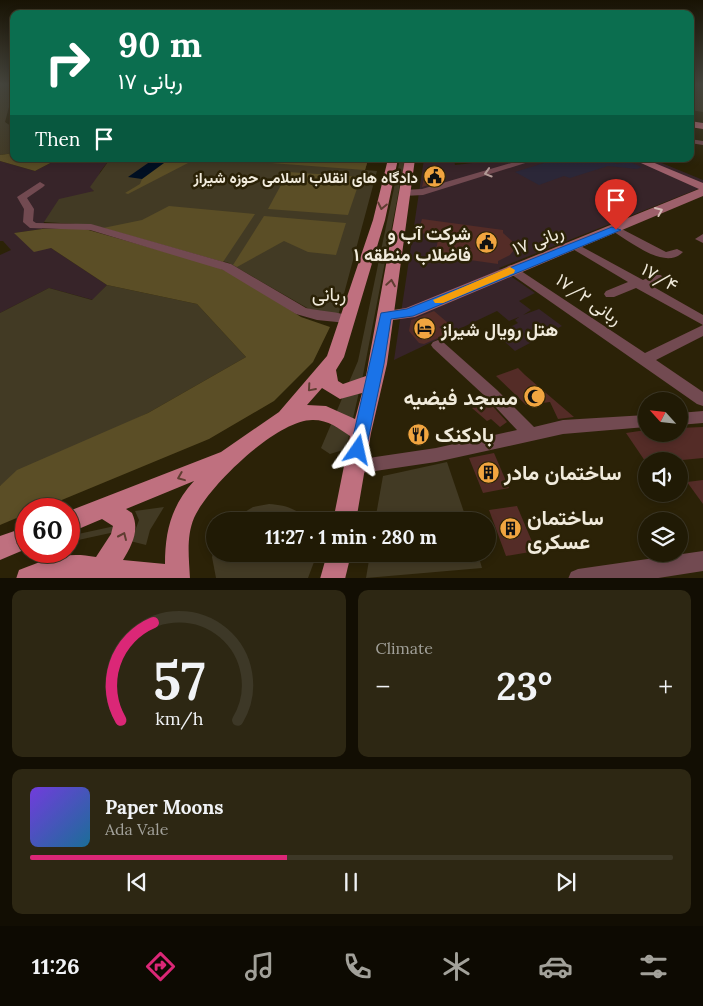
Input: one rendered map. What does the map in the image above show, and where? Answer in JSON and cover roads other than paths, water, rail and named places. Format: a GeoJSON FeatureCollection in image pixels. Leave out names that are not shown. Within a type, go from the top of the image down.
{"type":"FeatureCollection","features":[{"type":"Feature","properties":{"kind":"main road"},"geometry":{"type":"LineString","coordinates":[[28,578],[56,568],[77,565],[101,570],[177,578],[177,536],[184,514],[198,492],[227,459],[286,417],[327,370],[335,357],[379,220],[392,162]]}},
{"type":"Feature","properties":{"kind":"main road"},"geometry":{"type":"LineString","coordinates":[[347,512],[386,316],[409,162]]}},
{"type":"Feature","properties":{"kind":"main road"},"geometry":{"type":"LineString","coordinates":[[327,370],[329,384],[340,392],[356,388],[374,380]]}},
{"type":"Feature","properties":{"kind":"main road"},"geometry":{"type":"LineString","coordinates":[[286,417],[311,412],[326,413],[338,418],[361,433]]}},
{"type":"Feature","properties":{"kind":"main road"},"geometry":{"type":"LineString","coordinates":[[80,518],[227,459]]}},
{"type":"Feature","properties":{"kind":"main road"},"geometry":{"type":"LineString","coordinates":[[101,570],[120,542],[126,528],[124,520],[104,508]]}},
{"type":"Feature","properties":{"kind":"main road"},"geometry":{"type":"LineString","coordinates":[[0,548],[15,542]]}},
{"type":"Feature","properties":{"kind":"street"},"geometry":{"type":"LineString","coordinates":[[404,192],[424,192],[524,162]]}},
{"type":"Feature","properties":{"kind":"street"},"geometry":{"type":"LineString","coordinates":[[644,162],[703,187]]}},
{"type":"Feature","properties":{"kind":"street"},"geometry":{"type":"LineString","coordinates":[[40,185],[37,189],[22,197],[29,209],[28,222],[34,226],[91,227],[227,267],[301,311],[316,316],[347,320]]}},
{"type":"Feature","properties":{"kind":"street","name":"ربانی ۱۷"},"geometry":{"type":"LineString","coordinates":[[386,316],[409,313],[512,269],[616,230],[703,192]]}},
{"type":"Feature","properties":{"kind":"street"},"geometry":{"type":"LineString","coordinates":[[616,230],[662,255],[667,256],[677,252]]}},
{"type":"Feature","properties":{"kind":"street","name":"۱۷/۴"},"geometry":{"type":"LineString","coordinates":[[575,246],[703,322]]}},
{"type":"Feature","properties":{"kind":"street","name":"ربانی ۱۷/۲"},"geometry":{"type":"LineString","coordinates":[[512,269],[702,398]]}},
{"type":"Feature","properties":{"kind":"street"},"geometry":{"type":"LineString","coordinates":[[610,294],[656,278]]}},
{"type":"Feature","properties":{"kind":"street"},"geometry":{"type":"LineString","coordinates":[[644,360],[703,330]]}},
{"type":"Feature","properties":{"kind":"street"},"geometry":{"type":"LineString","coordinates":[[438,345],[492,394],[530,433]]}},
{"type":"Feature","properties":{"kind":"street"},"geometry":{"type":"LineString","coordinates":[[688,418],[703,417]]}},
{"type":"Feature","properties":{"kind":"street"},"geometry":{"type":"LineString","coordinates":[[355,467],[436,455],[563,427],[638,422]]}},
{"type":"Feature","properties":{"kind":"street"},"geometry":{"type":"LineString","coordinates":[[578,578],[696,562]]}},
{"type":"Feature","properties":{"kind":"water"},"geometry":{"type":"Polygon","coordinates":[[[150,162],[164,163],[142,179],[128,177],[150,162]]]}},
{"type":"Feature","properties":{"kind":"place","name":"دادگاه های انقلاب اسلامی حوزه شیراز"},"geometry":{"type":"Point","coordinates":[434,177]}},
{"type":"Feature","properties":{"kind":"place","name":"شرکت آب و فاضلاب منطقه ۱"},"geometry":{"type":"Point","coordinates":[487,243]}},
{"type":"Feature","properties":{"kind":"place","name":"هتل رویال شیراز"},"geometry":{"type":"Point","coordinates":[425,329]}},
{"type":"Feature","properties":{"kind":"place","name":"مسجد فیضیه"},"geometry":{"type":"Point","coordinates":[534,397]}},
{"type":"Feature","properties":{"kind":"place","name":"بادکنک"},"geometry":{"type":"Point","coordinates":[419,434]}},
{"type":"Feature","properties":{"kind":"place","name":"ساختمان مادر"},"geometry":{"type":"Point","coordinates":[488,472]}},
{"type":"Feature","properties":{"kind":"place","name":"ساختمان عسکری"},"geometry":{"type":"Point","coordinates":[511,529]}},
{"type":"Feature","properties":{"kind":"district","name":"ربانی"},"geometry":{"type":"Point","coordinates":[329,294]}}]}
